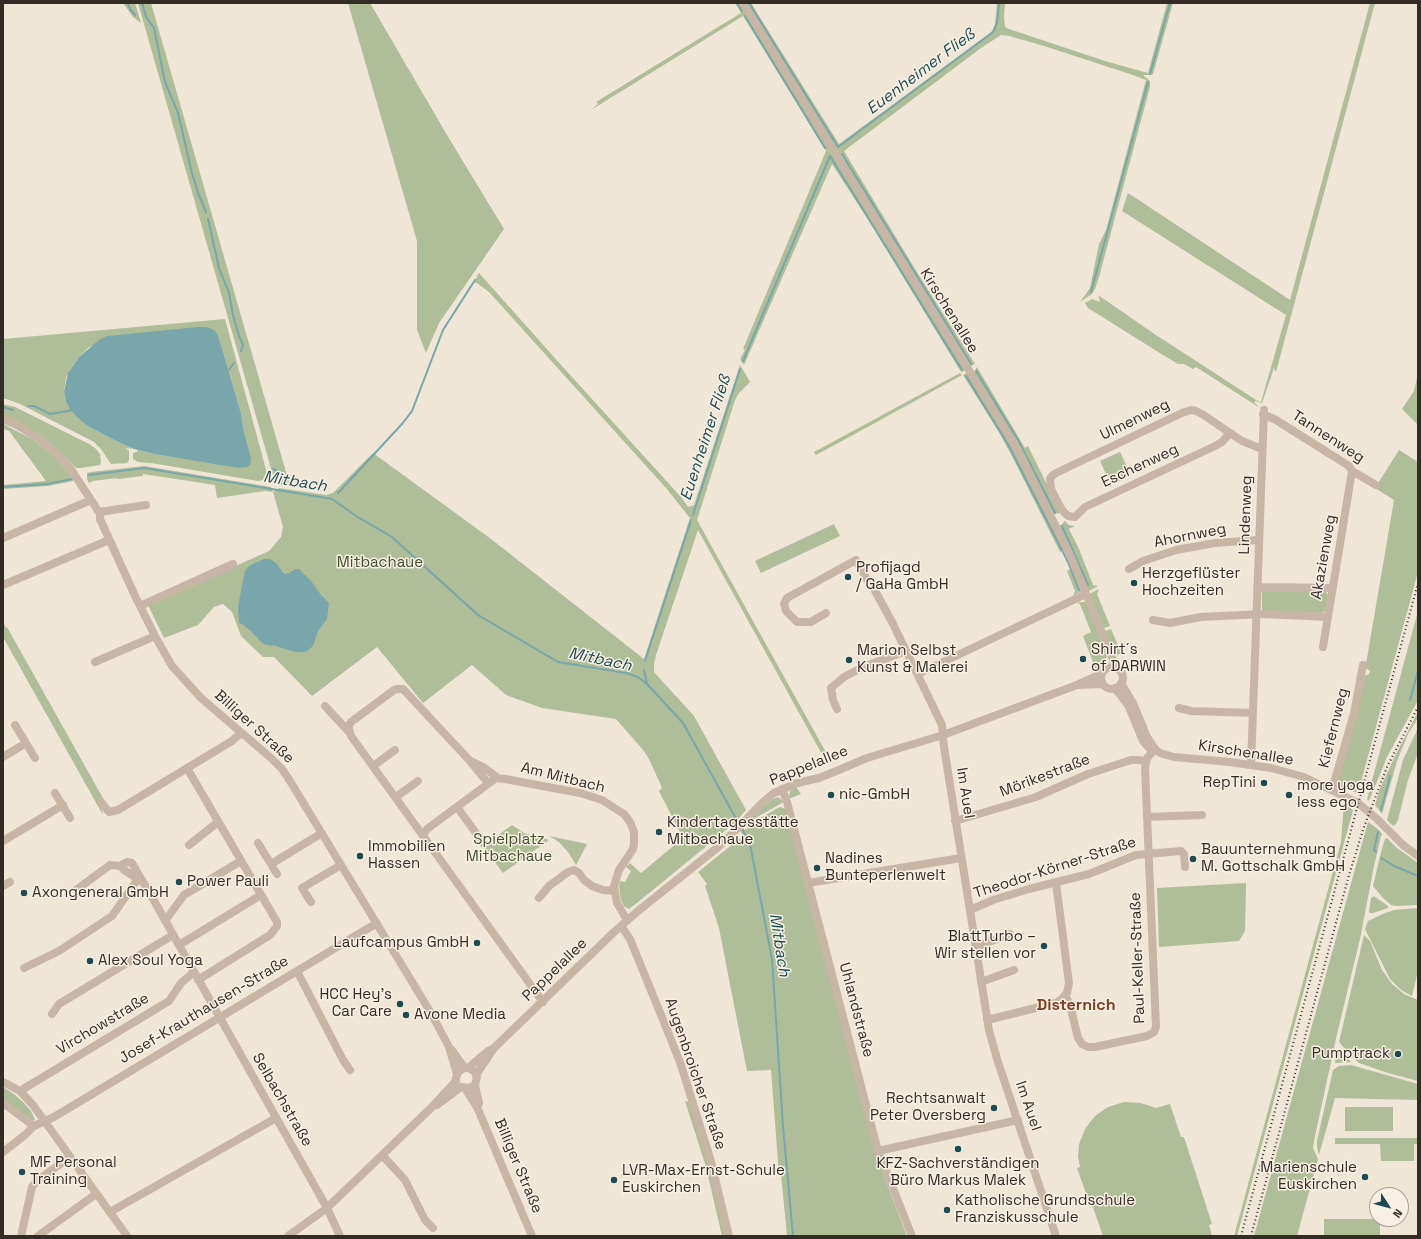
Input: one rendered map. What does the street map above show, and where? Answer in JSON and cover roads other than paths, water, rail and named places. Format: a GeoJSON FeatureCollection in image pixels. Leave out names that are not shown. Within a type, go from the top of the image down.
{"type":"FeatureCollection","features":[{"type":"Feature","properties":{"kind":"street","name":"Kirschenallee"},"geometry":{"type":"LineString","coordinates":[[743,3],[1016,446],[1066,547],[1116,667]]}},
{"type":"Feature","properties":{"kind":"street","name":"Ulmenweg"},"geometry":{"type":"LineString","coordinates":[[1062,510],[1051,489],[1050,482],[1053,474],[1191,410],[1196,411],[1248,444],[1262,448]]}},
{"type":"Feature","properties":{"kind":"street","name":"Lindenweg"},"geometry":{"type":"LineString","coordinates":[[1251,766],[1264,412]]}},
{"type":"Feature","properties":{"kind":"street","name":"Tannenweg"},"geometry":{"type":"LineString","coordinates":[[1264,412],[1349,466],[1352,471],[1376,485]]}},
{"type":"Feature","properties":{"kind":"street","name":"Billiger Straße"},"geometry":{"type":"LineString","coordinates":[[3,420],[28,432],[57,454],[76,476],[99,512],[100,520],[140,606],[170,662],[184,681],[201,698],[282,769],[294,786],[432,1013],[449,1047],[460,1083],[477,1107],[532,1236]]}},
{"type":"Feature","properties":{"kind":"street","name":"Eschenweg"},"geometry":{"type":"LineString","coordinates":[[1062,510],[1068,516],[1075,517],[1085,507],[1215,446],[1222,442],[1230,433]]}},
{"type":"Feature","properties":{"kind":"street","name":"Akazienweg"},"geometry":{"type":"LineString","coordinates":[[1323,647],[1352,471]]}},
{"type":"Feature","properties":{"kind":"street"},"geometry":{"type":"LineString","coordinates":[[3,538],[91,500]]}},
{"type":"Feature","properties":{"kind":"street"},"geometry":{"type":"LineString","coordinates":[[99,512],[146,505]]}},
{"type":"Feature","properties":{"kind":"street"},"geometry":{"type":"LineString","coordinates":[[3,586],[109,540]]}},
{"type":"Feature","properties":{"kind":"street","name":"Ahornweg"},"geometry":{"type":"LineString","coordinates":[[1129,569],[1143,561],[1176,550],[1215,543],[1259,540]]}},
{"type":"Feature","properties":{"kind":"street","name":"Im Auel"},"geometry":{"type":"LineString","coordinates":[[826,614],[811,622],[797,622],[786,611],[784,604],[787,598],[856,560],[873,587],[918,674],[942,725],[955,821],[988,1020],[997,1059],[1056,1236]]}},
{"type":"Feature","properties":{"kind":"street"},"geometry":{"type":"LineString","coordinates":[[140,606],[233,564]]}},
{"type":"Feature","properties":{"kind":"street"},"geometry":{"type":"LineString","coordinates":[[1257,587],[1333,588]]}},
{"type":"Feature","properties":{"kind":"street"},"geometry":{"type":"LineString","coordinates":[[918,674],[1086,594]]}},
{"type":"Feature","properties":{"kind":"street"},"geometry":{"type":"LineString","coordinates":[[1153,620],[1170,623],[1201,617],[1256,615],[1328,617]]}},
{"type":"Feature","properties":{"kind":"street"},"geometry":{"type":"LineString","coordinates":[[95,662],[155,636]]}},
{"type":"Feature","properties":{"kind":"street","name":"Kirschenallee"},"geometry":{"type":"LineString","coordinates":[[1103,671],[1108,656],[1107,646]]}},
{"type":"Feature","properties":{"kind":"street"},"geometry":{"type":"LineString","coordinates":[[837,709],[833,700],[832,688],[844,677],[906,651]]}},
{"type":"Feature","properties":{"kind":"street"},"geometry":{"type":"LineString","coordinates":[[1110,666],[1116,667],[1122,673],[1123,678],[1118,686],[1108,688],[1102,684],[1100,679],[1103,671],[1110,666]]}},
{"type":"Feature","properties":{"kind":"street","name":"Kiefernweg"},"geometry":{"type":"LineString","coordinates":[[1332,790],[1365,669]]}},
{"type":"Feature","properties":{"kind":"street","name":"Pappelallee"},"geometry":{"type":"LineString","coordinates":[[476,1074],[494,1048],[624,923],[704,859],[740,826],[763,802],[782,789],[797,783],[828,775],[867,758],[943,735],[1077,685],[1103,671]]}},
{"type":"Feature","properties":{"kind":"street","name":"Pappelallee"},"geometry":{"type":"LineString","coordinates":[[1077,685],[1102,684]]}},
{"type":"Feature","properties":{"kind":"street"},"geometry":{"type":"LineString","coordinates":[[1118,686],[1130,696],[1147,737],[1155,749],[1145,761]]}},
{"type":"Feature","properties":{"kind":"street"},"geometry":{"type":"LineString","coordinates":[[349,732],[348,728],[352,722],[394,690],[398,688],[403,689],[470,761],[488,783]]}},
{"type":"Feature","properties":{"kind":"street"},"geometry":{"type":"LineString","coordinates":[[325,706],[349,732],[424,834],[543,1002]]}},
{"type":"Feature","properties":{"kind":"street"},"geometry":{"type":"LineString","coordinates":[[1179,708],[1191,711],[1253,713]]}},
{"type":"Feature","properties":{"kind":"street"},"geometry":{"type":"LineString","coordinates":[[15,726],[35,758]]}},
{"type":"Feature","properties":{"kind":"street"},"geometry":{"type":"LineString","coordinates":[[101,802],[109,812],[118,810],[232,741],[241,733]]}},
{"type":"Feature","properties":{"kind":"street"},"geometry":{"type":"LineString","coordinates":[[3,757],[26,743]]}},
{"type":"Feature","properties":{"kind":"street","name":"Kirschenallee"},"geometry":{"type":"LineString","coordinates":[[1155,749],[1160,753],[1170,756],[1276,769],[1293,774],[1332,790],[1362,806],[1418,856]]}},
{"type":"Feature","properties":{"kind":"street"},"geometry":{"type":"LineString","coordinates":[[373,766],[395,750]]}},
{"type":"Feature","properties":{"kind":"street","name":"Mörikestraße"},"geometry":{"type":"LineString","coordinates":[[955,821],[1036,797],[1088,774],[1131,760],[1145,761]]}},
{"type":"Feature","properties":{"kind":"street"},"geometry":{"type":"LineString","coordinates":[[470,761],[483,767],[498,778]]}},
{"type":"Feature","properties":{"kind":"street","name":"Paul-Keller-Straße"},"geometry":{"type":"LineString","coordinates":[[1065,996],[1070,1005],[1078,1038],[1082,1044],[1088,1047],[1095,1047],[1147,1036],[1152,1034],[1155,1029],[1156,1017],[1145,761]]}},
{"type":"Feature","properties":{"kind":"street"},"geometry":{"type":"LineString","coordinates":[[186,768],[277,922],[277,926],[270,936],[198,980]]}},
{"type":"Feature","properties":{"kind":"street","name":"Am Mitbach"},"geometry":{"type":"LineString","coordinates":[[424,834],[427,828],[488,783],[498,778],[589,796],[609,804],[624,814],[630,822],[634,832],[634,844],[630,854],[617,874],[614,882],[614,891]]}},
{"type":"Feature","properties":{"kind":"street"},"geometry":{"type":"LineString","coordinates":[[396,797],[418,781]]}},
{"type":"Feature","properties":{"kind":"street","name":"Uhlandstraße"},"geometry":{"type":"LineString","coordinates":[[782,789],[787,802],[878,1151],[912,1236]]}},
{"type":"Feature","properties":{"kind":"street"},"geometry":{"type":"LineString","coordinates":[[55,793],[70,818]]}},
{"type":"Feature","properties":{"kind":"street"},"geometry":{"type":"LineString","coordinates":[[3,841],[62,805]]}},
{"type":"Feature","properties":{"kind":"street"},"geometry":{"type":"LineString","coordinates":[[457,807],[484,844]]}},
{"type":"Feature","properties":{"kind":"street"},"geometry":{"type":"LineString","coordinates":[[1147,817],[1202,815]]}},
{"type":"Feature","properties":{"kind":"street"},"geometry":{"type":"LineString","coordinates":[[189,845],[218,822]]}},
{"type":"Feature","properties":{"kind":"street"},"geometry":{"type":"LineString","coordinates":[[271,864],[322,833]]}},
{"type":"Feature","properties":{"kind":"street"},"geometry":{"type":"LineString","coordinates":[[258,843],[277,874]]}},
{"type":"Feature","properties":{"kind":"street"},"geometry":{"type":"LineString","coordinates":[[1148,853],[1181,852],[1184,854],[1185,868]]}},
{"type":"Feature","properties":{"kind":"street","name":"Theodor-Körner-Straße"},"geometry":{"type":"LineString","coordinates":[[970,910],[1012,894],[1089,874],[1136,855],[1148,853]]}},
{"type":"Feature","properties":{"kind":"street"},"geometry":{"type":"LineString","coordinates":[[808,883],[962,858]]}},
{"type":"Feature","properties":{"kind":"street"},"geometry":{"type":"LineString","coordinates":[[165,921],[184,895],[241,860]]}},
{"type":"Feature","properties":{"kind":"street","name":"Selbachstraße"},"geometry":{"type":"LineString","coordinates":[[76,890],[110,865],[121,866],[127,862],[132,863],[327,1208],[340,1236]]}},
{"type":"Feature","properties":{"kind":"street"},"geometry":{"type":"LineString","coordinates":[[311,902],[302,888],[341,864]]}},
{"type":"Feature","properties":{"kind":"street"},"geometry":{"type":"LineString","coordinates":[[539,898],[549,886],[568,872],[574,870],[592,886],[603,890],[614,891],[624,923]]}},
{"type":"Feature","properties":{"kind":"street"},"geometry":{"type":"LineString","coordinates":[[24,968],[59,951],[112,916],[141,881]]}},
{"type":"Feature","properties":{"kind":"street"},"geometry":{"type":"LineString","coordinates":[[988,1020],[1052,1005],[1065,996],[1069,983],[1056,883]]}},
{"type":"Feature","properties":{"kind":"street"},"geometry":{"type":"LineString","coordinates":[[179,945],[261,895]]}},
{"type":"Feature","properties":{"kind":"street","name":"Josef-Krauthausen-Straße"},"geometry":{"type":"LineString","coordinates":[[3,1152],[34,1126],[54,1116],[377,923]]}},
{"type":"Feature","properties":{"kind":"street","name":"Augenbroicher Straße"},"geometry":{"type":"LineString","coordinates":[[624,923],[681,1065],[706,1143],[729,1236]]}},
{"type":"Feature","properties":{"kind":"street"},"geometry":{"type":"LineString","coordinates":[[976,947],[1010,934]]}},
{"type":"Feature","properties":{"kind":"street"},"geometry":{"type":"LineString","coordinates":[[52,1014],[59,1004],[173,935]]}},
{"type":"Feature","properties":{"kind":"street"},"geometry":{"type":"LineString","coordinates":[[981,982],[1014,970]]}},
{"type":"Feature","properties":{"kind":"street"},"geometry":{"type":"LineString","coordinates":[[297,971],[343,1060],[350,1070]]}},
{"type":"Feature","properties":{"kind":"street","name":"Virchowstraße"},"geometry":{"type":"LineString","coordinates":[[20,1092],[169,1000],[181,983],[194,972]]}},
{"type":"Feature","properties":{"kind":"street","name":"Billiger Straße"},"geometry":{"type":"LineString","coordinates":[[449,1047],[467,1068]]}},
{"type":"Feature","properties":{"kind":"street","name":"Pappelallee"},"geometry":{"type":"LineString","coordinates":[[467,1068],[494,1048]]}},
{"type":"Feature","properties":{"kind":"street"},"geometry":{"type":"LineString","coordinates":[[288,1236],[327,1208],[431,1108],[460,1083],[460,1070],[467,1068],[474,1071],[477,1080],[472,1087],[460,1083]]}},
{"type":"Feature","properties":{"kind":"street"},"geometry":{"type":"LineString","coordinates":[[3,1082],[20,1092],[29,1100],[127,1236]]}},
{"type":"Feature","properties":{"kind":"street","name":"Billiger Straße"},"geometry":{"type":"LineString","coordinates":[[475,1084],[478,1100],[477,1107]]}},
{"type":"Feature","properties":{"kind":"street"},"geometry":{"type":"LineString","coordinates":[[3,1103],[34,1126]]}},
{"type":"Feature","properties":{"kind":"street"},"geometry":{"type":"LineString","coordinates":[[110,1212],[276,1118]]}},
{"type":"Feature","properties":{"kind":"street"},"geometry":{"type":"LineString","coordinates":[[878,1151],[1018,1120]]}},
{"type":"Feature","properties":{"kind":"street"},"geometry":{"type":"LineString","coordinates":[[382,1155],[405,1180],[425,1220],[432,1228]]}},
{"type":"Feature","properties":{"kind":"street"},"geometry":{"type":"LineString","coordinates":[[21,1236],[32,1187],[38,1180],[70,1156]]}},
{"type":"Feature","properties":{"kind":"street"},"geometry":{"type":"LineString","coordinates":[[38,1236],[96,1194]]}},
{"type":"Feature","properties":{"kind":"water"},"geometry":{"type":"Polygon","coordinates":[[[207,327],[214,330],[218,335],[241,413],[244,433],[251,458],[250,465],[247,467],[239,468],[220,465],[154,454],[134,449],[86,425],[70,409],[66,402],[64,392],[68,373],[79,357],[99,340],[107,336],[207,327]]]}},
{"type":"Feature","properties":{"kind":"water"},"geometry":{"type":"Polygon","coordinates":[[[264,559],[270,559],[276,563],[284,574],[299,569],[329,603],[327,619],[318,631],[313,646],[306,652],[295,652],[262,643],[250,630],[239,623],[238,606],[245,571],[249,566],[264,559]]]}},
{"type":"Feature","properties":{"kind":"waterway"},"geometry":{"type":"LineString","coordinates":[[142,3],[146,17],[154,28],[165,82],[178,113],[192,173],[206,212]]}},
{"type":"Feature","properties":{"kind":"waterway"},"geometry":{"type":"LineString","coordinates":[[737,3],[742,11]]}},
{"type":"Feature","properties":{"kind":"waterway"},"geometry":{"type":"LineString","coordinates":[[749,3],[838,147]]}},
{"type":"Feature","properties":{"kind":"waterway","name":"Euenheimer Fließ"},"geometry":{"type":"LineString","coordinates":[[838,147],[993,32],[997,23],[999,3]]}},
{"type":"Feature","properties":{"kind":"waterway"},"geometry":{"type":"LineString","coordinates":[[1150,74],[1170,3]]}},
{"type":"Feature","properties":{"kind":"waterway"},"geometry":{"type":"LineString","coordinates":[[128,4],[135,15]]}},
{"type":"Feature","properties":{"kind":"waterway"},"geometry":{"type":"LineString","coordinates":[[745,16],[825,148]]}},
{"type":"Feature","properties":{"kind":"waterway"},"geometry":{"type":"LineString","coordinates":[[1091,292],[1148,82]]}},
{"type":"Feature","properties":{"kind":"waterway"},"geometry":{"type":"LineString","coordinates":[[842,154],[971,364]]}},
{"type":"Feature","properties":{"kind":"waterway"},"geometry":{"type":"LineString","coordinates":[[743,361],[830,156],[962,370]]}},
{"type":"Feature","properties":{"kind":"waterway"},"geometry":{"type":"LineString","coordinates":[[208,219],[219,268],[229,293],[233,315],[243,345],[241,351]]}},
{"type":"Feature","properties":{"kind":"waterway"},"geometry":{"type":"LineString","coordinates":[[338,493],[402,424],[412,411],[443,330],[475,280]]}},
{"type":"Feature","properties":{"kind":"waterway"},"geometry":{"type":"LineString","coordinates":[[227,372],[234,363]]}},
{"type":"Feature","properties":{"kind":"waterway","name":"Euenheimer Fließ"},"geometry":{"type":"LineString","coordinates":[[693,515],[740,369]]}},
{"type":"Feature","properties":{"kind":"waterway"},"geometry":{"type":"LineString","coordinates":[[976,371],[1018,440],[1055,513]]}},
{"type":"Feature","properties":{"kind":"waterway"},"geometry":{"type":"LineString","coordinates":[[966,376],[1009,446],[1068,562],[1079,590]]}},
{"type":"Feature","properties":{"kind":"waterway"},"geometry":{"type":"LineString","coordinates":[[29,406],[34,406],[50,414],[73,410]]}},
{"type":"Feature","properties":{"kind":"waterway"},"geometry":{"type":"LineString","coordinates":[[3,407],[13,410]]}},
{"type":"Feature","properties":{"kind":"waterway","name":"Mitbach"},"geometry":{"type":"LineString","coordinates":[[89,475],[144,468],[332,499],[356,516],[392,537],[478,615],[558,662],[626,673],[638,677],[647,684],[683,723],[739,824]]}},
{"type":"Feature","properties":{"kind":"waterway"},"geometry":{"type":"LineString","coordinates":[[273,469],[276,470],[280,482]]}},
{"type":"Feature","properties":{"kind":"waterway","name":"Mitbach"},"geometry":{"type":"LineString","coordinates":[[3,487],[47,484],[72,479]]}},
{"type":"Feature","properties":{"kind":"waterway","name":"Euenheimer Fließ"},"geometry":{"type":"LineString","coordinates":[[645,661],[691,520]]}},
{"type":"Feature","properties":{"kind":"waterway"},"geometry":{"type":"LineString","coordinates":[[1062,526],[1088,585]]}},
{"type":"Feature","properties":{"kind":"waterway","name":"Euenheimer Fließ"},"geometry":{"type":"LineString","coordinates":[[644,670],[647,684]]}},
{"type":"Feature","properties":{"kind":"waterway"},"geometry":{"type":"LineString","coordinates":[[1410,700],[1418,671]]}},
{"type":"Feature","properties":{"kind":"waterway"},"geometry":{"type":"LineString","coordinates":[[1381,810],[1390,776]]}},
{"type":"Feature","properties":{"kind":"waterway","name":"Mitbach"},"geometry":{"type":"LineString","coordinates":[[741,827],[750,844],[772,959],[783,1126],[793,1236]]}},
{"type":"Feature","properties":{"kind":"waterway"},"geometry":{"type":"LineString","coordinates":[[1376,852],[1374,850],[1378,832]]}},
{"type":"Feature","properties":{"kind":"waterway"},"geometry":{"type":"LineString","coordinates":[[1381,858],[1394,866],[1418,876]]}},
{"type":"Feature","properties":{"kind":"railway"},"geometry":{"type":"LineString","coordinates":[[1241,1236],[1418,583]]}},
{"type":"Feature","properties":{"kind":"railway"},"geometry":{"type":"LineString","coordinates":[[1251,1236],[1349,875],[1364,827],[1387,767],[1418,707]]}},
{"type":"Feature","properties":{"kind":"place","name":"Profijagd / GaHa GmbH"},"geometry":{"type":"Point","coordinates":[848,577]}},
{"type":"Feature","properties":{"kind":"place","name":"Herzgeflüster Hochzeiten"},"geometry":{"type":"Point","coordinates":[1134,583]}},
{"type":"Feature","properties":{"kind":"place","name":"Shirt´s of DARWIN"},"geometry":{"type":"Point","coordinates":[1083,659]}},
{"type":"Feature","properties":{"kind":"place","name":"Marion Selbst Kunst & Malerei"},"geometry":{"type":"Point","coordinates":[849,660]}},
{"type":"Feature","properties":{"kind":"place","name":"RepTini"},"geometry":{"type":"Point","coordinates":[1264,783]}},
{"type":"Feature","properties":{"kind":"place","name":"nic-GmbH"},"geometry":{"type":"Point","coordinates":[831,795]}},
{"type":"Feature","properties":{"kind":"place","name":"more yoga less ego"},"geometry":{"type":"Point","coordinates":[1289,795]}},
{"type":"Feature","properties":{"kind":"place","name":"Kindertagesstätte Mitbachaue"},"geometry":{"type":"Point","coordinates":[659,832]}},
{"type":"Feature","properties":{"kind":"place","name":"Immobilien Hassen"},"geometry":{"type":"Point","coordinates":[360,856]}},
{"type":"Feature","properties":{"kind":"place","name":"Bauunternehmung M. Gottschalk GmbH"},"geometry":{"type":"Point","coordinates":[1193,859]}},
{"type":"Feature","properties":{"kind":"place","name":"Nadines Bunteperlenwelt"},"geometry":{"type":"Point","coordinates":[817,868]}},
{"type":"Feature","properties":{"kind":"place","name":"Power Pauli"},"geometry":{"type":"Point","coordinates":[179,882]}},
{"type":"Feature","properties":{"kind":"place","name":"Axongeneral GmbH"},"geometry":{"type":"Point","coordinates":[24,893]}},
{"type":"Feature","properties":{"kind":"place","name":"Laufcampus GmbH"},"geometry":{"type":"Point","coordinates":[477,943]}},
{"type":"Feature","properties":{"kind":"place","name":"BlattTurbo – Wir stellen vor"},"geometry":{"type":"Point","coordinates":[1044,946]}},
{"type":"Feature","properties":{"kind":"place","name":"Alex Soul Yoga"},"geometry":{"type":"Point","coordinates":[90,961]}},
{"type":"Feature","properties":{"kind":"place","name":"HCC Hey’s Car Care"},"geometry":{"type":"Point","coordinates":[400,1004]}},
{"type":"Feature","properties":{"kind":"place","name":"Avone Media"},"geometry":{"type":"Point","coordinates":[406,1015]}},
{"type":"Feature","properties":{"kind":"place","name":"Pumptrack"},"geometry":{"type":"Point","coordinates":[1398,1054]}},
{"type":"Feature","properties":{"kind":"place","name":"Rechtsanwalt Peter Oversberg"},"geometry":{"type":"Point","coordinates":[994,1108]}},
{"type":"Feature","properties":{"kind":"place","name":"KFZ-Sachverständigen Büro Markus Malek"},"geometry":{"type":"Point","coordinates":[958,1149]}},
{"type":"Feature","properties":{"kind":"place","name":"MF Personal Training"},"geometry":{"type":"Point","coordinates":[22,1172]}},
{"type":"Feature","properties":{"kind":"place","name":"Marienschule Euskirchen"},"geometry":{"type":"Point","coordinates":[1365,1177]}},
{"type":"Feature","properties":{"kind":"place","name":"LVR-Max-Ernst-Schule Euskirchen"},"geometry":{"type":"Point","coordinates":[614,1180]}},
{"type":"Feature","properties":{"kind":"place","name":"Katholische Grundschule Franziskusschule"},"geometry":{"type":"Point","coordinates":[947,1210]}},
{"type":"Feature","properties":{"kind":"district","name":"Disternich"},"geometry":{"type":"Point","coordinates":[1076,1006]}},
{"type":"Feature","properties":{"kind":"park label","name":"Mitbachaue"},"geometry":{"type":"Point","coordinates":[380,563]}},
{"type":"Feature","properties":{"kind":"park label","name":"Spielplatz Mitbachaue"},"geometry":{"type":"Point","coordinates":[509,848]}}]}
